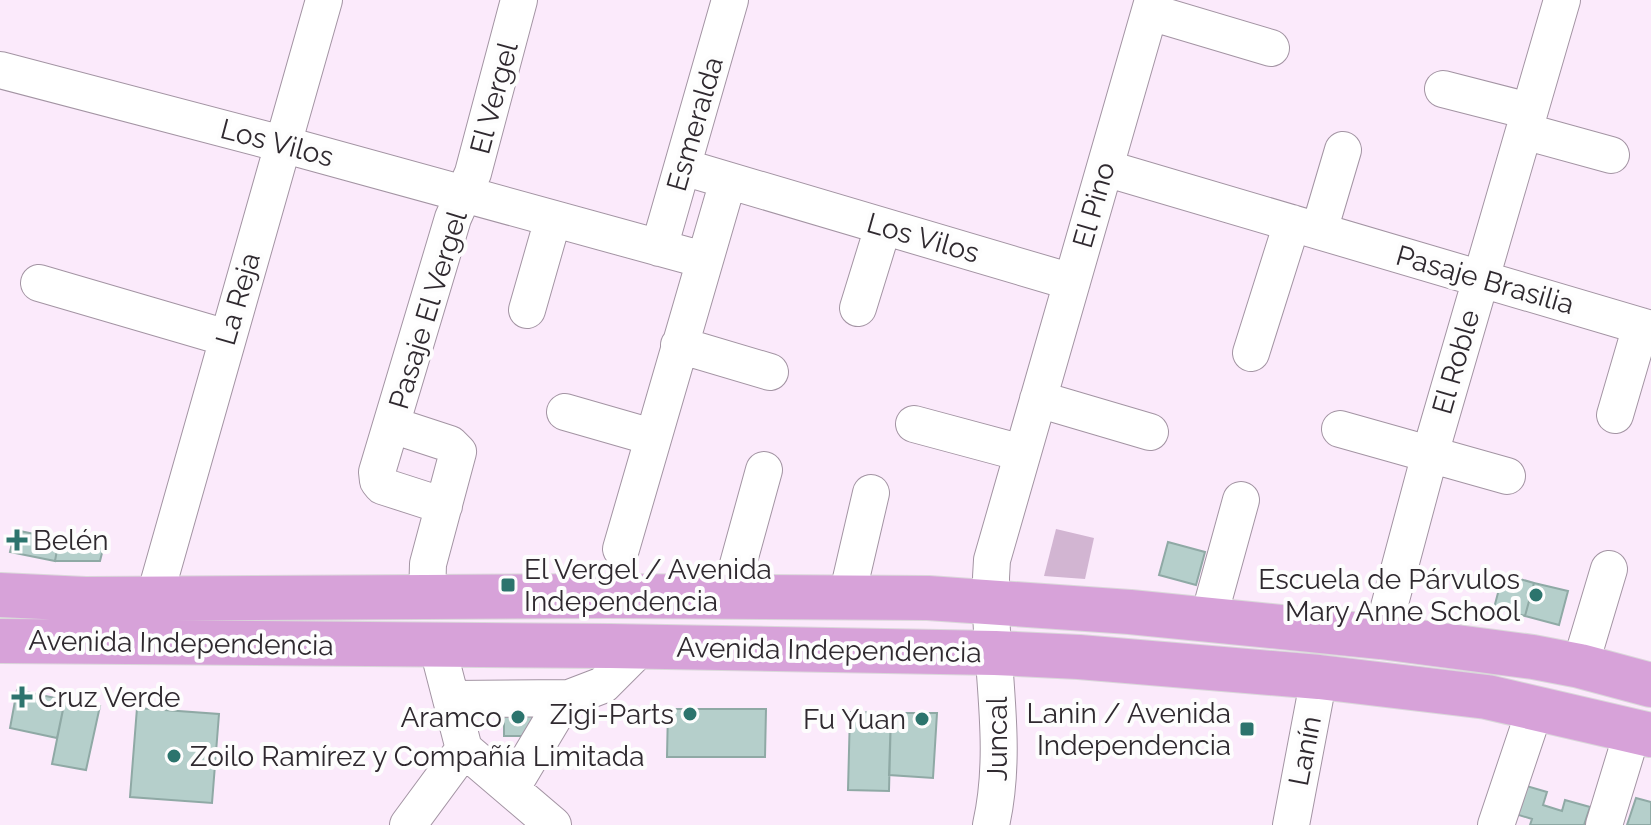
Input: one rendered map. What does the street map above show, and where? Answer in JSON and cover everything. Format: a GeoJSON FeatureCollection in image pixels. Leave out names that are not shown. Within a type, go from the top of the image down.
{"type":"FeatureCollection","features":[{"type":"Feature","properties":{"kind":"main road","name":"Avenida Independencia"},"geometry":{"type":"LineString","coordinates":[[0,595],[85,599],[847,596],[989,601],[1208,620],[1488,650],[1580,666],[1651,685]]}},
{"type":"Feature","properties":{"kind":"main road","name":"Avenida Independencia"},"geometry":{"type":"LineString","coordinates":[[0,641],[642,646],[995,653],[1319,677],[1424,688],[1536,706],[1642,733]]}},
{"type":"Feature","properties":{"kind":"street","name":"La Reja"},"geometry":{"type":"LineString","coordinates":[[154,599],[324,0]]}},
{"type":"Feature","properties":{"kind":"street","name":"El Vergel"},"geometry":{"type":"LineString","coordinates":[[464,194],[473,173],[519,0]]}},
{"type":"Feature","properties":{"kind":"street","name":"Esmeralda"},"geometry":{"type":"LineString","coordinates":[[659,248],[730,0]]}},
{"type":"Feature","properties":{"kind":"street","name":"El Roble"},"geometry":{"type":"LineString","coordinates":[[1381,637],[1480,278],[1562,0]]}},
{"type":"Feature","properties":{"kind":"street","name":"El Pino"},"geometry":{"type":"LineString","coordinates":[[995,653],[989,601],[992,560],[1152,6],[1271,48]]}},
{"type":"Feature","properties":{"kind":"street","name":"Los Vilos"},"geometry":{"type":"LineString","coordinates":[[0,70],[704,260]]}},
{"type":"Feature","properties":{"kind":"street"},"geometry":{"type":"LineString","coordinates":[[1443,89],[1611,155]]}},
{"type":"Feature","properties":{"kind":"street"},"geometry":{"type":"LineString","coordinates":[[1251,353],[1305,227],[1343,150]]}},
{"type":"Feature","properties":{"kind":"street","name":"Los Vilos"},"geometry":{"type":"LineString","coordinates":[[683,167],[1072,282]]}},
{"type":"Feature","properties":{"kind":"street","name":"Pasaje Brasilia"},"geometry":{"type":"LineString","coordinates":[[1105,168],[1646,327]]}},
{"type":"Feature","properties":{"kind":"street","name":"Esmeralda"},"geometry":{"type":"LineString","coordinates":[[621,549],[728,181]]}},
{"type":"Feature","properties":{"kind":"street","name":"Pasaje El Vergel"},"geometry":{"type":"LineString","coordinates":[[444,506],[388,488],[378,481],[377,472],[453,218],[464,194]]}},
{"type":"Feature","properties":{"kind":"street"},"geometry":{"type":"LineString","coordinates":[[527,310],[553,219]]}},
{"type":"Feature","properties":{"kind":"street"},"geometry":{"type":"LineString","coordinates":[[858,308],[883,227]]}},
{"type":"Feature","properties":{"kind":"street"},"geometry":{"type":"LineString","coordinates":[[39,283],[227,338]]}},
{"type":"Feature","properties":{"kind":"street"},"geometry":{"type":"LineString","coordinates":[[1615,415],[1646,327]]}},
{"type":"Feature","properties":{"kind":"street"},"geometry":{"type":"LineString","coordinates":[[679,345],[770,372]]}},
{"type":"Feature","properties":{"kind":"street"},"geometry":{"type":"LineString","coordinates":[[1038,399],[1150,432]]}},
{"type":"Feature","properties":{"kind":"street"},"geometry":{"type":"LineString","coordinates":[[565,412],[652,437]]}},
{"type":"Feature","properties":{"kind":"street"},"geometry":{"type":"LineString","coordinates":[[914,424],[1022,453]]}},
{"type":"Feature","properties":{"kind":"street","name":"Pasaje El Vergel"},"geometry":{"type":"LineString","coordinates":[[392,425],[450,444],[456,449],[458,457],[428,564],[427,597]]}},
{"type":"Feature","properties":{"kind":"street","name":"El Roble"},"geometry":{"type":"LineString","coordinates":[[1340,429],[1507,476]]}},
{"type":"Feature","properties":{"kind":"street"},"geometry":{"type":"LineString","coordinates":[[729,597],[764,470]]}},
{"type":"Feature","properties":{"kind":"street"},"geometry":{"type":"LineString","coordinates":[[847,596],[871,493]]}},
{"type":"Feature","properties":{"kind":"street"},"geometry":{"type":"LineString","coordinates":[[1208,620],[1241,500]]}},
{"type":"Feature","properties":{"kind":"street"},"geometry":{"type":"LineString","coordinates":[[1580,666],[1609,569]]}},
{"type":"Feature","properties":{"kind":"street"},"geometry":{"type":"LineString","coordinates":[[437,645],[464,749],[553,825]]}},
{"type":"Feature","properties":{"kind":"street"},"geometry":{"type":"LineString","coordinates":[[451,699],[569,698],[603,685],[642,646]]}},
{"type":"Feature","properties":{"kind":"street","name":"Juncal"},"geometry":{"type":"LineString","coordinates":[[991,825],[998,780],[995,653]]}},
{"type":"Feature","properties":{"kind":"street","name":"Lanín"},"geometry":{"type":"LineString","coordinates":[[1291,825],[1319,677]]}},
{"type":"Feature","properties":{"kind":"street"},"geometry":{"type":"LineString","coordinates":[[511,789],[557,712],[569,698]]}},
{"type":"Feature","properties":{"kind":"street"},"geometry":{"type":"LineString","coordinates":[[1496,825],[1536,706]]}},
{"type":"Feature","properties":{"kind":"street"},"geometry":{"type":"LineString","coordinates":[[1604,825],[1642,733]]}},
{"type":"Feature","properties":{"kind":"street"},"geometry":{"type":"LineString","coordinates":[[408,825],[464,749]]}},
{"type":"Feature","properties":{"kind":"shaded area"},"geometry":{"type":"Polygon","coordinates":[[[1056,529],[1094,538],[1085,579],[1044,576],[1056,529]]]}},
{"type":"Feature","properties":{"kind":"building"},"geometry":{"type":"Polygon","coordinates":[[[15,530],[59,539],[55,561],[10,552],[15,530]]]}},
{"type":"Feature","properties":{"kind":"building"},"geometry":{"type":"Polygon","coordinates":[[[59,539],[103,549],[100,561],[55,561],[59,539]]]}},
{"type":"Feature","properties":{"kind":"building"},"geometry":{"type":"Polygon","coordinates":[[[1168,542],[1205,552],[1196,585],[1159,575],[1168,542]]]}},
{"type":"Feature","properties":{"kind":"building"},"geometry":{"type":"Polygon","coordinates":[[[1503,574],[1534,583],[1525,616],[1494,608],[1503,574]]]}},
{"type":"Feature","properties":{"kind":"building"},"geometry":{"type":"Polygon","coordinates":[[[1534,583],[1568,591],[1559,625],[1525,616],[1534,583]]]}},
{"type":"Feature","properties":{"kind":"building"},"geometry":{"type":"Polygon","coordinates":[[[17,690],[65,700],[57,738],[10,728],[17,690]]]}},
{"type":"Feature","properties":{"kind":"building"},"geometry":{"type":"Polygon","coordinates":[[[65,700],[100,706],[86,770],[52,764],[65,700]]]}},
{"type":"Feature","properties":{"kind":"building"},"geometry":{"type":"Polygon","coordinates":[[[544,704],[544,736],[504,736],[504,705],[544,704]]]}},
{"type":"Feature","properties":{"kind":"building","name":"Zoilo Ramírez y Compañía Limitada"},"geometry":{"type":"Polygon","coordinates":[[[137,708],[219,714],[212,803],[130,797],[137,708]]]}},
{"type":"Feature","properties":{"kind":"building"},"geometry":{"type":"Polygon","coordinates":[[[668,709],[766,709],[765,757],[667,757],[668,709]]]}},
{"type":"Feature","properties":{"kind":"building"},"geometry":{"type":"Polygon","coordinates":[[[850,712],[891,713],[889,791],[848,790],[850,712]]]}},
{"type":"Feature","properties":{"kind":"building"},"geometry":{"type":"Polygon","coordinates":[[[891,713],[937,713],[933,778],[889,775],[891,713]]]}},
{"type":"Feature","properties":{"kind":"building"},"geometry":{"type":"Polygon","coordinates":[[[1523,785],[1547,792],[1543,805],[1562,811],[1565,800],[1590,807],[1584,825],[1530,825],[1532,819],[1509,812],[1523,785]]]}},
{"type":"Feature","properties":{"kind":"building"},"geometry":{"type":"Polygon","coordinates":[[[1636,798],[1651,802],[1651,825],[1627,825],[1636,798]]]}},
{"type":"Feature","properties":{"kind":"place","name":"Belén"},"geometry":{"type":"Point","coordinates":[17,540]}},
{"type":"Feature","properties":{"kind":"place","name":"El Vergel / Avenida Independencia"},"geometry":{"type":"Point","coordinates":[508,585]}},
{"type":"Feature","properties":{"kind":"place","name":"Escuela de Párvulos Mary Anne School"},"geometry":{"type":"Point","coordinates":[1536,595]}},
{"type":"Feature","properties":{"kind":"place","name":"Cruz Verde"},"geometry":{"type":"Point","coordinates":[22,697]}},
{"type":"Feature","properties":{"kind":"place","name":"Zigi-Parts"},"geometry":{"type":"Point","coordinates":[690,714]}},
{"type":"Feature","properties":{"kind":"place","name":"Aramco"},"geometry":{"type":"Point","coordinates":[518,717]}},
{"type":"Feature","properties":{"kind":"place","name":"Fu Yuan"},"geometry":{"type":"Point","coordinates":[922,719]}},
{"type":"Feature","properties":{"kind":"place","name":"Lanin / Avenida Independencia"},"geometry":{"type":"Point","coordinates":[1247,729]}},
{"type":"Feature","properties":{"kind":"place","name":"Zoilo Ramírez y Compañía Limitada"},"geometry":{"type":"Point","coordinates":[174,756]}}]}
